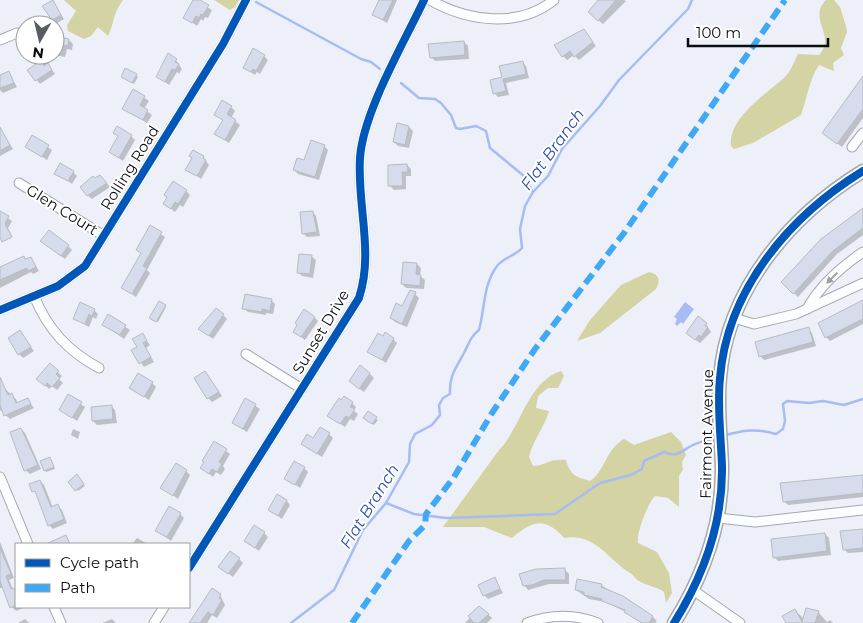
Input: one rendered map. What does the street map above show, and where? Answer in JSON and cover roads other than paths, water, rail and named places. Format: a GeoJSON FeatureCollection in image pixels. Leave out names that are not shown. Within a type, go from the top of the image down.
{"type":"FeatureCollection","features":[{"type":"Feature","properties":{"kind":"street","name":"Rolling Road"},"geometry":{"type":"LineString","coordinates":[[0,310],[63,283],[78,272],[104,236],[223,44],[246,0]]}},
{"type":"Feature","properties":{"kind":"street","name":"Sunset Drive"},"geometry":{"type":"LineString","coordinates":[[190,566],[356,306],[364,283],[367,252],[361,202],[362,143],[374,107],[424,0]]}},
{"type":"Feature","properties":{"kind":"street"},"geometry":{"type":"LineString","coordinates":[[430,0],[471,16],[505,19],[528,14],[554,0]]}},
{"type":"Feature","properties":{"kind":"street"},"geometry":{"type":"LineString","coordinates":[[0,40],[15,34]]}},
{"type":"Feature","properties":{"kind":"street"},"geometry":{"type":"LineString","coordinates":[[852,148],[863,133]]}},
{"type":"Feature","properties":{"kind":"street","name":"Fairmont Avenue"},"geometry":{"type":"LineString","coordinates":[[674,623],[693,590],[708,553],[718,518],[722,466],[720,409],[722,362],[734,318],[756,274],[782,237],[815,203],[863,170]]}},
{"type":"Feature","properties":{"kind":"street","name":"Glen Court"},"geometry":{"type":"LineString","coordinates":[[19,183],[104,236]]}},
{"type":"Feature","properties":{"kind":"street"},"geometry":{"type":"LineString","coordinates":[[806,310],[813,297],[863,252]]}},
{"type":"Feature","properties":{"kind":"street"},"geometry":{"type":"LineString","coordinates":[[734,318],[754,324],[806,310],[863,283]]}},
{"type":"Feature","properties":{"kind":"street"},"geometry":{"type":"LineString","coordinates":[[34,296],[49,327],[60,340],[82,359],[100,368]]}},
{"type":"Feature","properties":{"kind":"street"},"geometry":{"type":"LineString","coordinates":[[246,354],[302,389]]}},
{"type":"Feature","properties":{"kind":"street"},"geometry":{"type":"LineString","coordinates":[[0,477],[28,543]]}},
{"type":"Feature","properties":{"kind":"street"},"geometry":{"type":"LineString","coordinates":[[718,518],[747,522],[863,510]]}},
{"type":"Feature","properties":{"kind":"street"},"geometry":{"type":"LineString","coordinates":[[693,590],[740,623]]}},
{"type":"Feature","properties":{"kind":"street"},"geometry":{"type":"LineString","coordinates":[[54,608],[61,623]]}},
{"type":"Feature","properties":{"kind":"street"},"geometry":{"type":"LineString","coordinates":[[154,623],[163,608]]}},
{"type":"Feature","properties":{"kind":"street"},"geometry":{"type":"LineString","coordinates":[[527,623],[551,616],[576,616],[598,623]]}},
{"type":"Feature","properties":{"kind":"water"},"geometry":{"type":"Polygon","coordinates":[[[685,302],[694,309],[683,324],[681,322],[677,326],[675,324],[677,319],[674,317],[685,302]]]}},
{"type":"Feature","properties":{"kind":"waterway","name":"Flat Branch"},"geometry":{"type":"LineString","coordinates":[[291,623],[334,590],[363,530],[386,503],[409,462],[410,444],[415,434],[432,425],[440,415],[439,405],[443,398],[450,394],[454,372],[470,340],[479,330],[492,273],[500,263],[522,248],[520,229],[525,206],[533,192],[548,176],[562,149],[600,106],[619,80],[688,9],[692,0]]}},
{"type":"Feature","properties":{"kind":"waterway"},"geometry":{"type":"LineString","coordinates":[[256,2],[361,59],[371,62],[380,69]]}},
{"type":"Feature","properties":{"kind":"waterway"},"geometry":{"type":"LineString","coordinates":[[401,83],[419,98],[435,99],[441,103],[451,115],[456,128],[476,126],[486,131],[490,148],[524,176],[532,191]]}},
{"type":"Feature","properties":{"kind":"waterway"},"geometry":{"type":"LineString","coordinates":[[723,436],[750,430],[776,434],[783,429],[785,421],[783,404],[787,401],[809,403],[823,401],[844,405],[863,399]]}},
{"type":"Feature","properties":{"kind":"waterway"},"geometry":{"type":"LineString","coordinates":[[386,503],[414,514],[446,518],[555,514],[600,483],[631,475],[642,469],[644,461],[664,452],[676,454],[697,443],[716,438]]}}]}
